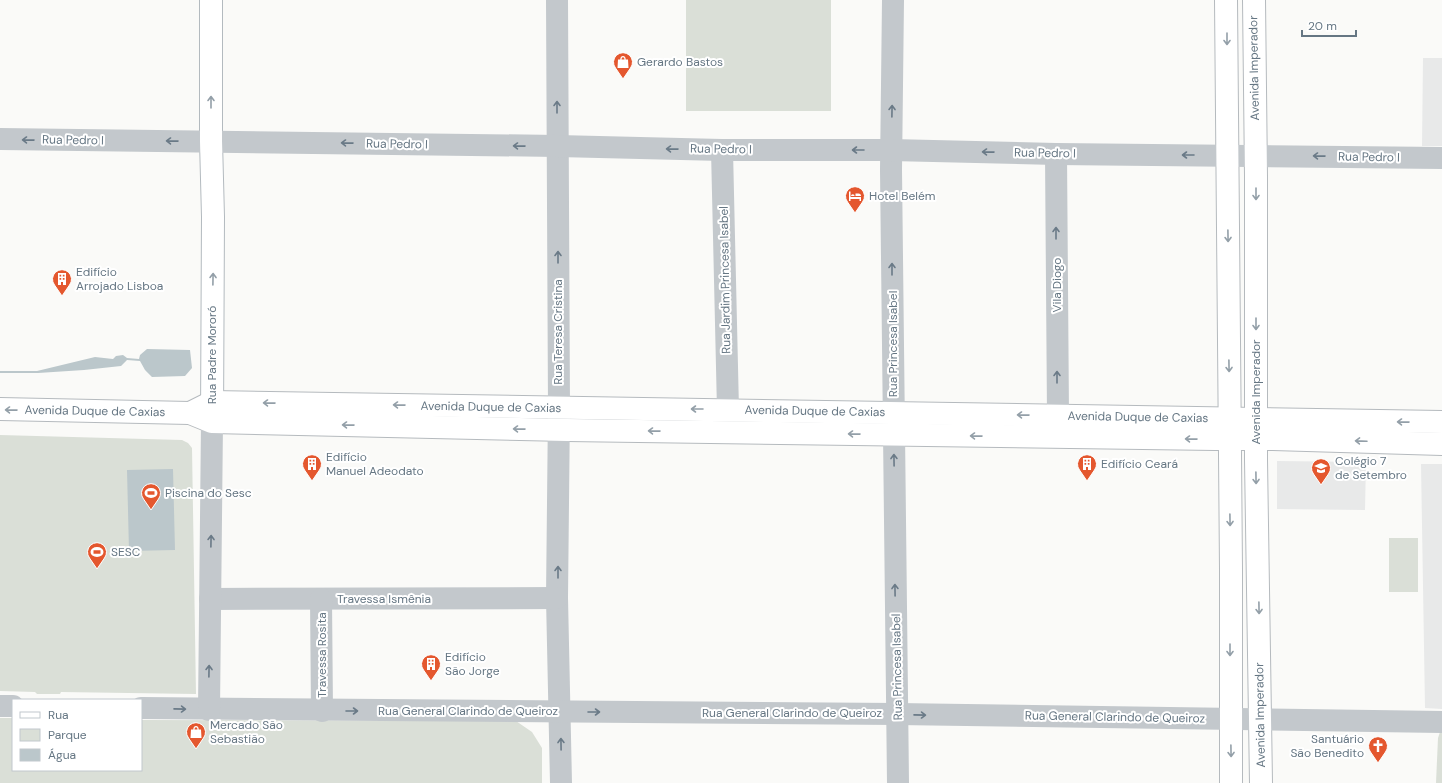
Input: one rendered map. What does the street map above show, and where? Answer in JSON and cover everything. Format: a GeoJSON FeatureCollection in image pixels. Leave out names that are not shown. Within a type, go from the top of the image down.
{"type":"FeatureCollection","features":[{"type":"Feature","properties":{"kind":"main road","name":"Rua Padre Mororó"},"geometry":{"type":"LineString","coordinates":[[211,0],[211,141],[213,217],[212,412]]}},
{"type":"Feature","properties":{"kind":"main road"},"geometry":{"type":"LineString","coordinates":[[1226,0],[1230,430],[1231,783]]}},
{"type":"Feature","properties":{"kind":"main road","name":"Avenida Imperador"},"geometry":{"type":"LineString","coordinates":[[1254,0],[1256,430],[1261,783]]}},
{"type":"Feature","properties":{"kind":"main road","name":"Avenida Duque de Caxias"},"geometry":{"type":"LineString","coordinates":[[0,409],[190,413],[559,408],[728,410],[893,424],[1230,430],[1442,422]]}},
{"type":"Feature","properties":{"kind":"main road","name":"Avenida Duque de Caxias"},"geometry":{"type":"LineString","coordinates":[[212,412],[558,430],[893,424],[1058,416],[1230,430]]}},
{"type":"Feature","properties":{"kind":"main road","name":"Avenida Duque de Caxias"},"geometry":{"type":"LineString","coordinates":[[1256,430],[1442,444]]}},
{"type":"Feature","properties":{"kind":"street","name":"Rua Teresa Cristina"},"geometry":{"type":"LineString","coordinates":[[556,0],[559,408],[558,598],[562,783]]}},
{"type":"Feature","properties":{"kind":"street","name":"Rua Princesa Isabel"},"geometry":{"type":"LineString","coordinates":[[893,0],[891,150],[898,783]]}},
{"type":"Feature","properties":{"kind":"street","name":"Rua Pedro I"},"geometry":{"type":"LineString","coordinates":[[0,139],[558,146],[722,150],[891,150],[1056,154],[1442,158]]}},
{"type":"Feature","properties":{"kind":"street","name":"Rua Jardim Princesa Isabel"},"geometry":{"type":"LineString","coordinates":[[722,150],[728,410]]}},
{"type":"Feature","properties":{"kind":"street","name":"Vila Diogo"},"geometry":{"type":"LineString","coordinates":[[1056,154],[1058,416]]}},
{"type":"Feature","properties":{"kind":"street","name":"Rua Padre Mororó"},"geometry":{"type":"LineString","coordinates":[[209,710],[212,412]]}},
{"type":"Feature","properties":{"kind":"street","name":"Travessa Ismênia"},"geometry":{"type":"LineString","coordinates":[[210,599],[558,598]]}},
{"type":"Feature","properties":{"kind":"street","name":"Travessa Rosita"},"geometry":{"type":"LineString","coordinates":[[321,599],[322,711]]}},
{"type":"Feature","properties":{"kind":"street"},"geometry":{"type":"LineString","coordinates":[[0,706],[12,706]]}},
{"type":"Feature","properties":{"kind":"street","name":"Rua General Clarindo de Queiroz"},"geometry":{"type":"LineString","coordinates":[[142,708],[322,711],[897,714],[1442,722]]}},
{"type":"Feature","properties":{"kind":"shaded area"},"geometry":{"type":"Polygon","coordinates":[[[1423,58],[1442,58],[1442,146],[1422,146],[1423,58]]]}},
{"type":"Feature","properties":{"kind":"shaded area","name":"Colégio 7 de Setembro"},"geometry":{"type":"Polygon","coordinates":[[[1277,461],[1366,462],[1365,510],[1277,509],[1277,461]]]}},
{"type":"Feature","properties":{"kind":"shaded area"},"geometry":{"type":"Polygon","coordinates":[[[1421,464],[1442,464],[1442,709],[1425,708],[1421,464]]]}},
{"type":"Feature","properties":{"kind":"green space"},"geometry":{"type":"Polygon","coordinates":[[[686,0],[831,0],[831,111],[686,111],[686,0]]]}},
{"type":"Feature","properties":{"kind":"green space","name":"SESC"},"geometry":{"type":"Polygon","coordinates":[[[0,435],[182,440],[188,443],[192,448],[196,694],[61,692],[60,694],[37,694],[35,692],[0,691],[0,435]]]}},
{"type":"Feature","properties":{"kind":"green space"},"geometry":{"type":"Polygon","coordinates":[[[1389,538],[1418,538],[1418,592],[1389,592],[1389,538]]]}},
{"type":"Feature","properties":{"kind":"green space"},"geometry":{"type":"Polygon","coordinates":[[[0,718],[12,718],[12,771],[142,771],[142,720],[516,721],[532,732],[542,748],[542,783],[0,783],[0,718]]]}},
{"type":"Feature","properties":{"kind":"green space"},"geometry":{"type":"Polygon","coordinates":[[[1440,732],[1442,732],[1442,783],[1436,783],[1438,738],[1440,732]]]}},
{"type":"Feature","properties":{"kind":"water"},"geometry":{"type":"Polygon","coordinates":[[[147,349],[190,350],[192,368],[185,376],[152,377],[145,370],[140,361],[127,360],[121,366],[84,370],[38,373],[0,373],[0,371],[37,371],[95,357],[113,359],[116,356],[123,355],[127,358],[139,359],[140,355],[147,349]]]}},
{"type":"Feature","properties":{"kind":"water","name":"Piscina do Sesc"},"geometry":{"type":"Polygon","coordinates":[[[173,469],[175,550],[129,551],[127,470],[173,469]]]}},
{"type":"Feature","properties":{"kind":"place","name":"Gerardo Bastos"},"geometry":{"type":"Point","coordinates":[623,79]}},
{"type":"Feature","properties":{"kind":"place","name":"Hotel Belém"},"geometry":{"type":"Point","coordinates":[855,213]}},
{"type":"Feature","properties":{"kind":"place","name":"Edifício Arrojado Lisboa"},"geometry":{"type":"Point","coordinates":[62,296]}},
{"type":"Feature","properties":{"kind":"place","name":"Edifício Manuel Adeodato"},"geometry":{"type":"Point","coordinates":[312,481]}},
{"type":"Feature","properties":{"kind":"place","name":"Edifício Ceará"},"geometry":{"type":"Point","coordinates":[1087,481]}},
{"type":"Feature","properties":{"kind":"place","name":"Colégio 7 de Setembro"},"geometry":{"type":"Point","coordinates":[1321,485]}},
{"type":"Feature","properties":{"kind":"place","name":"Piscina do Sesc"},"geometry":{"type":"Point","coordinates":[151,510]}},
{"type":"Feature","properties":{"kind":"place","name":"SESC"},"geometry":{"type":"Point","coordinates":[97,569]}},
{"type":"Feature","properties":{"kind":"place","name":"Edifício São Jorge"},"geometry":{"type":"Point","coordinates":[431,681]}},
{"type":"Feature","properties":{"kind":"place","name":"Mercado São Sebastião"},"geometry":{"type":"Point","coordinates":[196,749]}},
{"type":"Feature","properties":{"kind":"place","name":"Santuário São Benedito"},"geometry":{"type":"Point","coordinates":[1378,763]}}]}
